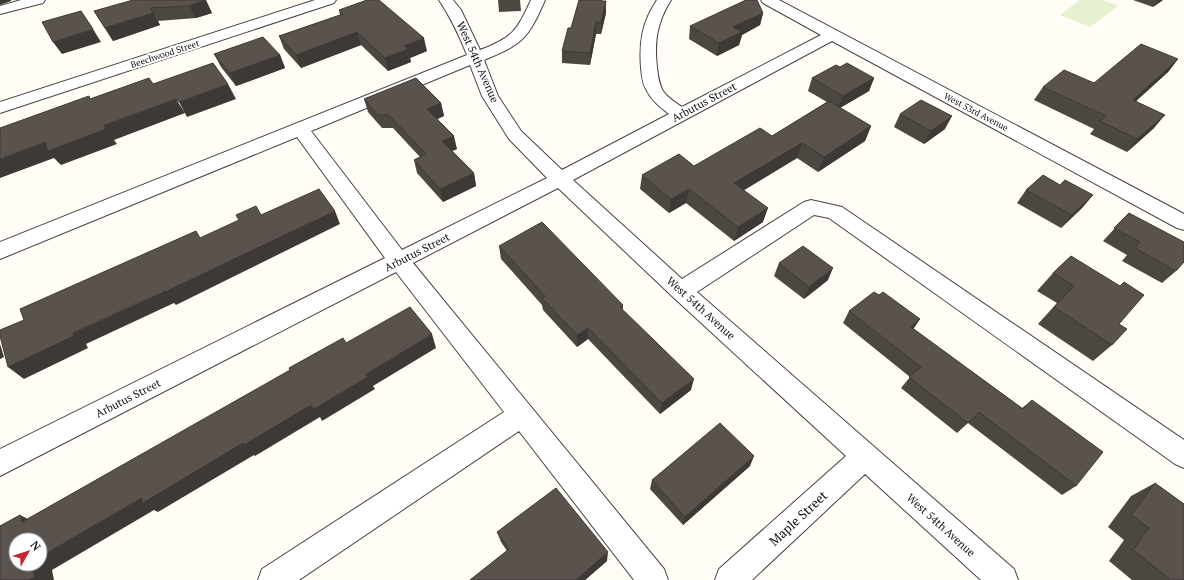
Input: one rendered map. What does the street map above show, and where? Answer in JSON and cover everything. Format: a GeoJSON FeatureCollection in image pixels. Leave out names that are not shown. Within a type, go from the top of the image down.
{"type":"FeatureCollection","features":[{"type":"Feature","properties":{"kind":"street"},"geometry":{"type":"LineString","coordinates":[[0,10],[38,0]]}},
{"type":"Feature","properties":{"kind":"street","name":"Beechwood Street"},"geometry":{"type":"LineString","coordinates":[[0,108],[329,0]]}},
{"type":"Feature","properties":{"kind":"street","name":"West 54th Avenue"},"geometry":{"type":"LineString","coordinates":[[446,0],[454,10],[466,33],[474,58],[490,96],[515,135],[560,179],[681,291],[1003,580]]}},
{"type":"Feature","properties":{"kind":"street"},"geometry":{"type":"LineString","coordinates":[[0,251],[516,40],[523,32],[538,0]]}},
{"type":"Feature","properties":{"kind":"street"},"geometry":{"type":"LineString","coordinates":[[664,0],[654,14],[647,38],[650,78],[654,89],[666,104],[680,114]]}},
{"type":"Feature","properties":{"kind":"street","name":"West 53rd Avenue"},"geometry":{"type":"LineString","coordinates":[[768,0],[1184,223]]}},
{"type":"Feature","properties":{"kind":"street","name":"Arbutus Street"},"geometry":{"type":"LineString","coordinates":[[0,463],[560,179],[680,114],[832,35]]}},
{"type":"Feature","properties":{"kind":"street"},"geometry":{"type":"LineString","coordinates":[[300,129],[399,261],[653,580]]}},
{"type":"Feature","properties":{"kind":"street"},"geometry":{"type":"LineString","coordinates":[[681,291],[811,207],[834,212],[1184,455]]}},
{"type":"Feature","properties":{"kind":"street"},"geometry":{"type":"LineString","coordinates":[[273,580],[522,415]]}},
{"type":"Feature","properties":{"kind":"street","name":"Maple Street"},"geometry":{"type":"LineString","coordinates":[[730,580],[865,456]]}},
{"type":"Feature","properties":{"kind":"green space"},"geometry":{"type":"Polygon","coordinates":[[[1080,0],[1103,0],[1118,6],[1090,27],[1060,15],[1080,0]]]}},
{"type":"Feature","properties":{"kind":"building"},"geometry":{"type":"Polygon","coordinates":[[[133,0],[206,0],[189,6],[150,8],[153,13],[105,28],[94,11],[133,0]]]}},
{"type":"Feature","properties":{"kind":"building"},"geometry":{"type":"Polygon","coordinates":[[[367,0],[379,0],[424,38],[404,46],[408,49],[385,58],[357,32],[296,55],[279,36],[343,14],[339,10],[367,0]]]}},
{"type":"Feature","properties":{"kind":"building"},"geometry":{"type":"Polygon","coordinates":[[[579,0],[606,1],[601,22],[596,22],[590,53],[562,51],[568,28],[571,28],[579,0]]]}},
{"type":"Feature","properties":{"kind":"building"},"geometry":{"type":"Polygon","coordinates":[[[746,0],[757,0],[763,13],[733,27],[742,32],[719,43],[690,26],[746,0]]]}},
{"type":"Feature","properties":{"kind":"building"},"geometry":{"type":"Polygon","coordinates":[[[81,11],[93,29],[53,42],[42,22],[81,11]]]}},
{"type":"Feature","properties":{"kind":"building"},"geometry":{"type":"Polygon","coordinates":[[[263,37],[280,55],[230,73],[214,54],[263,37]]]}},
{"type":"Feature","properties":{"kind":"building"},"geometry":{"type":"Polygon","coordinates":[[[1141,44],[1178,59],[1133,100],[1165,115],[1137,139],[1100,121],[1106,116],[1043,87],[1064,70],[1094,83],[1141,44]]]}},
{"type":"Feature","properties":{"kind":"building"},"geometry":{"type":"Polygon","coordinates":[[[213,63],[228,84],[179,102],[176,99],[104,125],[106,129],[48,151],[45,142],[0,159],[0,128],[89,96],[90,99],[149,78],[153,84],[213,63]]]}},
{"type":"Feature","properties":{"kind":"building"},"geometry":{"type":"Polygon","coordinates":[[[847,63],[874,78],[843,96],[812,78],[836,65],[840,67],[847,63]]]}},
{"type":"Feature","properties":{"kind":"building"},"geometry":{"type":"Polygon","coordinates":[[[416,78],[441,103],[427,109],[454,136],[442,141],[474,173],[440,189],[414,160],[426,154],[389,115],[378,115],[364,99],[416,78]]]}},
{"type":"Feature","properties":{"kind":"building"},"geometry":{"type":"Polygon","coordinates":[[[921,100],[952,116],[931,131],[900,114],[921,100]]]}},
{"type":"Feature","properties":{"kind":"building"},"geometry":{"type":"Polygon","coordinates":[[[829,101],[871,126],[824,157],[802,143],[734,183],[768,208],[738,227],[689,189],[671,199],[642,175],[679,154],[694,166],[760,128],[772,136],[829,101]]]}},
{"type":"Feature","properties":{"kind":"building"},"geometry":{"type":"Polygon","coordinates":[[[1043,175],[1060,185],[1065,180],[1093,195],[1072,215],[1026,190],[1043,175]]]}},
{"type":"Feature","properties":{"kind":"building"},"geometry":{"type":"Polygon","coordinates":[[[319,189],[335,211],[165,292],[164,290],[73,333],[74,336],[8,367],[0,336],[0,330],[24,320],[20,309],[196,231],[200,238],[239,220],[236,215],[256,206],[261,215],[319,189]]]}},
{"type":"Feature","properties":{"kind":"building"},"geometry":{"type":"Polygon","coordinates":[[[1129,213],[1184,242],[1184,262],[1176,271],[1135,248],[1140,242],[1114,228],[1129,213]]]}},
{"type":"Feature","properties":{"kind":"building"},"geometry":{"type":"Polygon","coordinates":[[[542,222],[623,305],[620,307],[694,379],[662,403],[588,328],[577,335],[542,298],[545,296],[499,246],[542,222]]]}},
{"type":"Feature","properties":{"kind":"building"},"geometry":{"type":"Polygon","coordinates":[[[803,246],[833,268],[809,287],[779,263],[803,246]]]}},
{"type":"Feature","properties":{"kind":"building"},"geometry":{"type":"Polygon","coordinates":[[[1071,256],[1120,286],[1124,282],[1144,295],[1119,324],[1127,329],[1112,345],[1054,307],[1074,286],[1053,273],[1071,256]]]}},
{"type":"Feature","properties":{"kind":"building"},"geometry":{"type":"Polygon","coordinates":[[[874,292],[879,295],[883,292],[920,319],[911,327],[1023,409],[1032,400],[1103,452],[1076,486],[979,412],[968,423],[909,377],[921,367],[849,311],[874,292]]]}},
{"type":"Feature","properties":{"kind":"building"},"geometry":{"type":"Polygon","coordinates":[[[410,307],[432,334],[366,374],[368,377],[314,409],[311,405],[244,445],[243,443],[143,503],[141,498],[48,552],[48,532],[8,532],[8,572],[34,572],[35,577],[29,580],[0,580],[0,526],[20,515],[22,522],[290,370],[289,368],[343,338],[346,343],[410,307]]]}},
{"type":"Feature","properties":{"kind":"building"},"geometry":{"type":"Polygon","coordinates":[[[720,423],[754,456],[685,517],[652,480],[720,423]]]}},
{"type":"Feature","properties":{"kind":"building"},"geometry":{"type":"Polygon","coordinates":[[[1155,483],[1184,504],[1184,580],[1171,580],[1133,550],[1149,528],[1131,515],[1155,483]]]}},
{"type":"Feature","properties":{"kind":"building"},"geometry":{"type":"Polygon","coordinates":[[[556,488],[608,552],[576,580],[470,580],[509,549],[497,532],[556,488]]]}}]}
